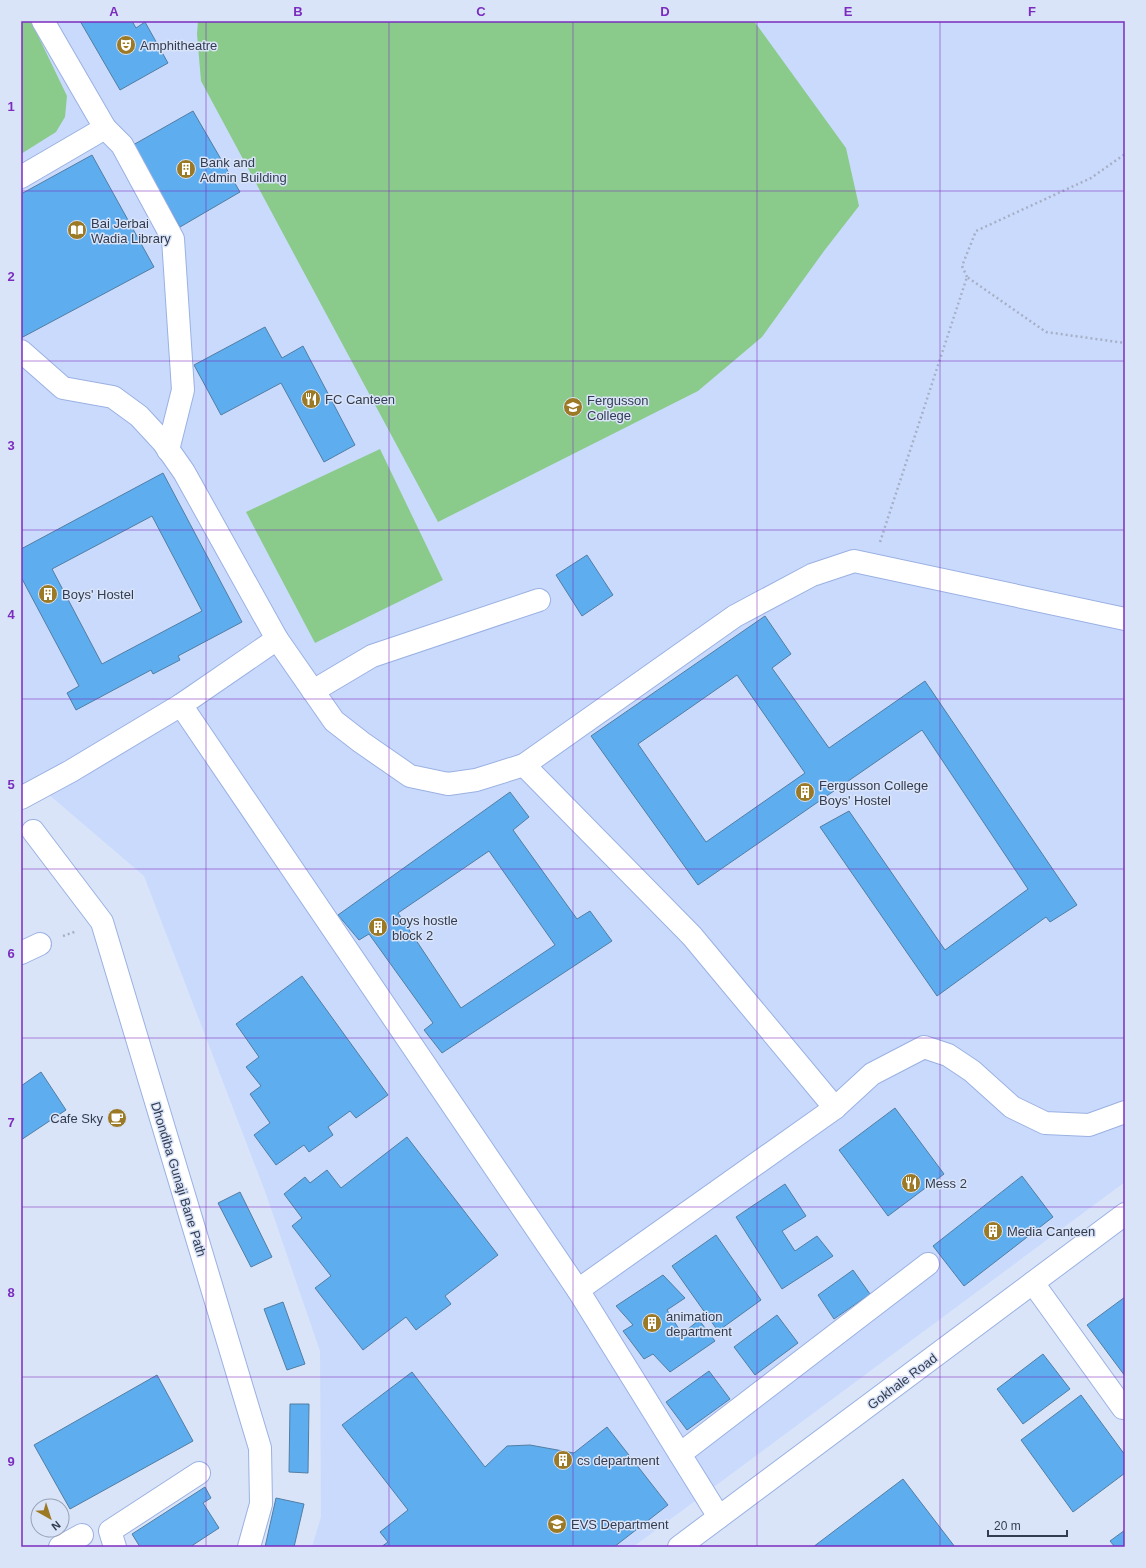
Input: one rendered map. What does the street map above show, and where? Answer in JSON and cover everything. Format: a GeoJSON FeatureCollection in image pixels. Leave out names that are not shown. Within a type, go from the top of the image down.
{"type":"FeatureCollection","features":[{"type":"Feature","properties":{"kind":"street"},"geometry":{"type":"LineString","coordinates":[[43,21],[105,128],[122,145],[173,239],[183,390],[168,450]]}},
{"type":"Feature","properties":{"kind":"street"},"geometry":{"type":"LineString","coordinates":[[21,177],[105,128]]}},
{"type":"Feature","properties":{"kind":"street"},"geometry":{"type":"LineString","coordinates":[[21,351],[63,388],[114,397],[139,416],[168,450],[184,472],[277,638],[334,721],[410,776],[448,784],[476,780],[524,765],[735,616],[812,575],[854,561],[1125,619]]}},
{"type":"Feature","properties":{"kind":"street"},"geometry":{"type":"LineString","coordinates":[[313,690],[372,656],[539,600]]}},
{"type":"Feature","properties":{"kind":"street"},"geometry":{"type":"LineString","coordinates":[[21,798],[71,771],[181,705],[277,638]]}},
{"type":"Feature","properties":{"kind":"street"},"geometry":{"type":"LineString","coordinates":[[181,705],[578,1290],[719,1517]]}},
{"type":"Feature","properties":{"kind":"street"},"geometry":{"type":"LineString","coordinates":[[524,765],[692,936],[835,1108]]}},
{"type":"Feature","properties":{"kind":"street","name":"Dhondiba Gunaji Bane Path"},"geometry":{"type":"LineString","coordinates":[[33,831],[102,922],[260,1448],[261,1504],[249,1547]]}},
{"type":"Feature","properties":{"kind":"street"},"geometry":{"type":"LineString","coordinates":[[21,953],[49,941]]}},
{"type":"Feature","properties":{"kind":"street"},"geometry":{"type":"LineString","coordinates":[[578,1290],[835,1108],[872,1074],[924,1047],[948,1054],[972,1071],[1012,1107],[1045,1123],[1089,1125],[1125,1112]]}},
{"type":"Feature","properties":{"kind":"street","name":"Gokhale Road"},"geometry":{"type":"LineString","coordinates":[[679,1547],[1125,1214]]}},
{"type":"Feature","properties":{"kind":"street"},"geometry":{"type":"LineString","coordinates":[[680,1454],[928,1264]]}},
{"type":"Feature","properties":{"kind":"street"},"geometry":{"type":"LineString","coordinates":[[1033,1283],[1124,1408]]}},
{"type":"Feature","properties":{"kind":"street"},"geometry":{"type":"LineString","coordinates":[[116,1547],[110,1531],[199,1473]]}},
{"type":"Feature","properties":{"kind":"street"},"geometry":{"type":"LineString","coordinates":[[60,1547],[82,1536]]}},
{"type":"Feature","properties":{"kind":"path"},"geometry":{"type":"LineString","coordinates":[[1125,154],[1091,178],[976,231],[962,266],[967,277],[1046,332],[1125,343]]}},
{"type":"Feature","properties":{"kind":"path"},"geometry":{"type":"LineString","coordinates":[[872,565],[967,277]]}},
{"type":"Feature","properties":{"kind":"path"},"geometry":{"type":"LineString","coordinates":[[49,941],[78,930]]}},
{"type":"Feature","properties":{"kind":"shaded area","name":"Fergusson College"},"geometry":{"type":"Polygon","coordinates":[[[21,21],[1125,21],[1125,1182],[633,1547],[312,1547],[321,1517],[320,1351],[266,1194],[144,876],[47,793],[21,797],[21,21]]]}},
{"type":"Feature","properties":{"kind":"green space"},"geometry":{"type":"Polygon","coordinates":[[[21,21],[31,21],[67,96],[65,117],[56,132],[21,154],[21,21]]]}},
{"type":"Feature","properties":{"kind":"green space"},"geometry":{"type":"Polygon","coordinates":[[[198,21],[754,21],[846,148],[859,206],[824,251],[762,337],[698,391],[438,522],[201,81],[197,34],[198,21]]]}},
{"type":"Feature","properties":{"kind":"green space"},"geometry":{"type":"Polygon","coordinates":[[[380,449],[443,580],[315,643],[246,512],[380,449]]]}},
{"type":"Feature","properties":{"kind":"building","name":"Amphitheatre"},"geometry":{"type":"Polygon","coordinates":[[[80,21],[132,21],[136,28],[145,22],[168,63],[120,90],[80,21]]]}},
{"type":"Feature","properties":{"kind":"building","name":"Bank and Admin Building"},"geometry":{"type":"Polygon","coordinates":[[[193,111],[240,192],[180,227],[133,145],[193,111]]]}},
{"type":"Feature","properties":{"kind":"building","name":"Bai Jerbai Wadia Library"},"geometry":{"type":"Polygon","coordinates":[[[92,155],[154,267],[21,338],[21,194],[92,155]]]}},
{"type":"Feature","properties":{"kind":"building","name":"FC Canteen"},"geometry":{"type":"Polygon","coordinates":[[[265,327],[282,358],[303,346],[355,445],[324,462],[281,383],[221,415],[194,365],[265,327]]]}},
{"type":"Feature","properties":{"kind":"building","name":"Boys' Hostel"},"geometry":{"type":"Polygon","coordinates":[[[163,473],[242,622],[178,656],[180,660],[153,674],[151,670],[76,710],[67,693],[79,686],[21,577],[21,549],[163,473]],[[152,516],[52,569],[102,664],[202,611],[152,516]]]}},
{"type":"Feature","properties":{"kind":"building"},"geometry":{"type":"Polygon","coordinates":[[[587,555],[613,595],[582,616],[556,575],[587,555]]]}},
{"type":"Feature","properties":{"kind":"building","name":"Fergusson College Boys' Hostel"},"geometry":{"type":"Polygon","coordinates":[[[765,616],[791,654],[772,668],[829,748],[925,681],[1077,905],[1050,922],[1046,917],[937,996],[820,827],[849,811],[945,950],[1028,889],[922,730],[698,885],[591,736],[765,616]],[[737,675],[638,744],[706,842],[805,773],[737,675]]]}},
{"type":"Feature","properties":{"kind":"building","name":"boys hostle block 2"},"geometry":{"type":"Polygon","coordinates":[[[510,792],[529,817],[513,830],[577,919],[590,911],[612,941],[442,1053],[424,1030],[433,1023],[369,934],[359,940],[338,915],[510,792]],[[489,851],[398,913],[461,1008],[555,945],[489,851]]]}},
{"type":"Feature","properties":{"kind":"building"},"geometry":{"type":"Polygon","coordinates":[[[302,976],[388,1095],[356,1118],[350,1111],[328,1127],[333,1135],[309,1152],[304,1145],[276,1165],[254,1135],[270,1123],[250,1094],[261,1086],[246,1067],[259,1057],[236,1024],[302,976]]]}},
{"type":"Feature","properties":{"kind":"building"},"geometry":{"type":"Polygon","coordinates":[[[41,1072],[66,1110],[21,1140],[21,1086],[41,1072]]]}},
{"type":"Feature","properties":{"kind":"building"},"geometry":{"type":"Polygon","coordinates":[[[895,1108],[944,1174],[888,1216],[839,1150],[895,1108]]]}},
{"type":"Feature","properties":{"kind":"building"},"geometry":{"type":"Polygon","coordinates":[[[407,1137],[498,1255],[445,1296],[451,1304],[416,1330],[406,1317],[363,1350],[315,1288],[331,1276],[292,1226],[302,1218],[284,1194],[305,1177],[310,1183],[327,1170],[341,1188],[407,1137]]]}},
{"type":"Feature","properties":{"kind":"building","name":"Media Canteen"},"geometry":{"type":"Polygon","coordinates":[[[1022,1176],[1053,1217],[964,1286],[933,1246],[1022,1176]]]}},
{"type":"Feature","properties":{"kind":"building"},"geometry":{"type":"Polygon","coordinates":[[[785,1184],[806,1216],[782,1231],[795,1251],[817,1236],[833,1256],[782,1289],[736,1217],[785,1184]]]}},
{"type":"Feature","properties":{"kind":"building"},"geometry":{"type":"Polygon","coordinates":[[[240,1192],[272,1257],[251,1267],[218,1203],[240,1192]]]}},
{"type":"Feature","properties":{"kind":"building"},"geometry":{"type":"Polygon","coordinates":[[[716,1235],[761,1300],[718,1331],[672,1266],[716,1235]]]}},
{"type":"Feature","properties":{"kind":"building"},"geometry":{"type":"Polygon","coordinates":[[[853,1270],[870,1294],[834,1319],[818,1295],[853,1270]]]}},
{"type":"Feature","properties":{"kind":"building","name":"animation department"},"geometry":{"type":"Polygon","coordinates":[[[663,1275],[685,1298],[667,1310],[682,1334],[699,1320],[715,1341],[670,1372],[653,1354],[644,1359],[623,1331],[633,1325],[616,1306],[663,1275]]]}},
{"type":"Feature","properties":{"kind":"building"},"geometry":{"type":"Polygon","coordinates":[[[1125,1297],[1125,1376],[1087,1325],[1125,1297]]]}},
{"type":"Feature","properties":{"kind":"building"},"geometry":{"type":"Polygon","coordinates":[[[283,1302],[305,1364],[287,1370],[264,1309],[283,1302]]]}},
{"type":"Feature","properties":{"kind":"building"},"geometry":{"type":"Polygon","coordinates":[[[777,1315],[798,1343],[755,1375],[734,1347],[777,1315]]]}},
{"type":"Feature","properties":{"kind":"building"},"geometry":{"type":"Polygon","coordinates":[[[1043,1354],[1070,1389],[1023,1424],[997,1389],[1043,1354]]]}},
{"type":"Feature","properties":{"kind":"building"},"geometry":{"type":"Polygon","coordinates":[[[709,1371],[730,1399],[687,1430],[666,1402],[709,1371]]]}},
{"type":"Feature","properties":{"kind":"building","name":"cs department"},"geometry":{"type":"Polygon","coordinates":[[[412,1372],[485,1467],[507,1446],[530,1445],[574,1453],[607,1427],[668,1505],[614,1547],[381,1547],[388,1542],[380,1532],[408,1510],[342,1425],[412,1372]]]}},
{"type":"Feature","properties":{"kind":"building"},"geometry":{"type":"Polygon","coordinates":[[[157,1375],[193,1441],[70,1509],[70,1498],[64,1498],[34,1445],[157,1375]]]}},
{"type":"Feature","properties":{"kind":"building"},"geometry":{"type":"Polygon","coordinates":[[[1081,1395],[1125,1455],[1125,1473],[1073,1512],[1021,1440],[1081,1395]]]}},
{"type":"Feature","properties":{"kind":"building"},"geometry":{"type":"Polygon","coordinates":[[[290,1404],[309,1404],[308,1473],[289,1472],[290,1404]]]}},
{"type":"Feature","properties":{"kind":"building"},"geometry":{"type":"Polygon","coordinates":[[[903,1479],[955,1547],[813,1547],[903,1479]]]}},
{"type":"Feature","properties":{"kind":"building"},"geometry":{"type":"Polygon","coordinates":[[[205,1487],[211,1498],[203,1503],[219,1528],[190,1547],[140,1547],[132,1534],[205,1487]]]}},
{"type":"Feature","properties":{"kind":"building"},"geometry":{"type":"Polygon","coordinates":[[[276,1498],[304,1504],[294,1547],[265,1547],[276,1498]]]}},
{"type":"Feature","properties":{"kind":"building"},"geometry":{"type":"Polygon","coordinates":[[[1125,1530],[1125,1547],[1115,1547],[1110,1541],[1125,1530]]]}},
{"type":"Feature","properties":{"kind":"place","name":"Amphitheatre"},"geometry":{"type":"Point","coordinates":[126,45]}},
{"type":"Feature","properties":{"kind":"place","name":"Bank and Admin Building"},"geometry":{"type":"Point","coordinates":[186,169]}},
{"type":"Feature","properties":{"kind":"place","name":"Bai Jerbai Wadia Library"},"geometry":{"type":"Point","coordinates":[77,230]}},
{"type":"Feature","properties":{"kind":"place","name":"FC Canteen"},"geometry":{"type":"Point","coordinates":[311,399]}},
{"type":"Feature","properties":{"kind":"place","name":"Fergusson College"},"geometry":{"type":"Point","coordinates":[573,407]}},
{"type":"Feature","properties":{"kind":"place","name":"Boys' Hostel"},"geometry":{"type":"Point","coordinates":[48,594]}},
{"type":"Feature","properties":{"kind":"place","name":"Fergusson College Boys' Hostel"},"geometry":{"type":"Point","coordinates":[805,792]}},
{"type":"Feature","properties":{"kind":"place","name":"boys hostle block 2"},"geometry":{"type":"Point","coordinates":[378,927]}},
{"type":"Feature","properties":{"kind":"place","name":"Cafe Sky"},"geometry":{"type":"Point","coordinates":[117,1118]}},
{"type":"Feature","properties":{"kind":"place","name":"Mess 2"},"geometry":{"type":"Point","coordinates":[911,1183]}},
{"type":"Feature","properties":{"kind":"place","name":"Media Canteen"},"geometry":{"type":"Point","coordinates":[993,1231]}},
{"type":"Feature","properties":{"kind":"place","name":"animation department"},"geometry":{"type":"Point","coordinates":[652,1323]}},
{"type":"Feature","properties":{"kind":"place","name":"cs department"},"geometry":{"type":"Point","coordinates":[563,1460]}},
{"type":"Feature","properties":{"kind":"place","name":"EVS Department"},"geometry":{"type":"Point","coordinates":[557,1524]}}]}
